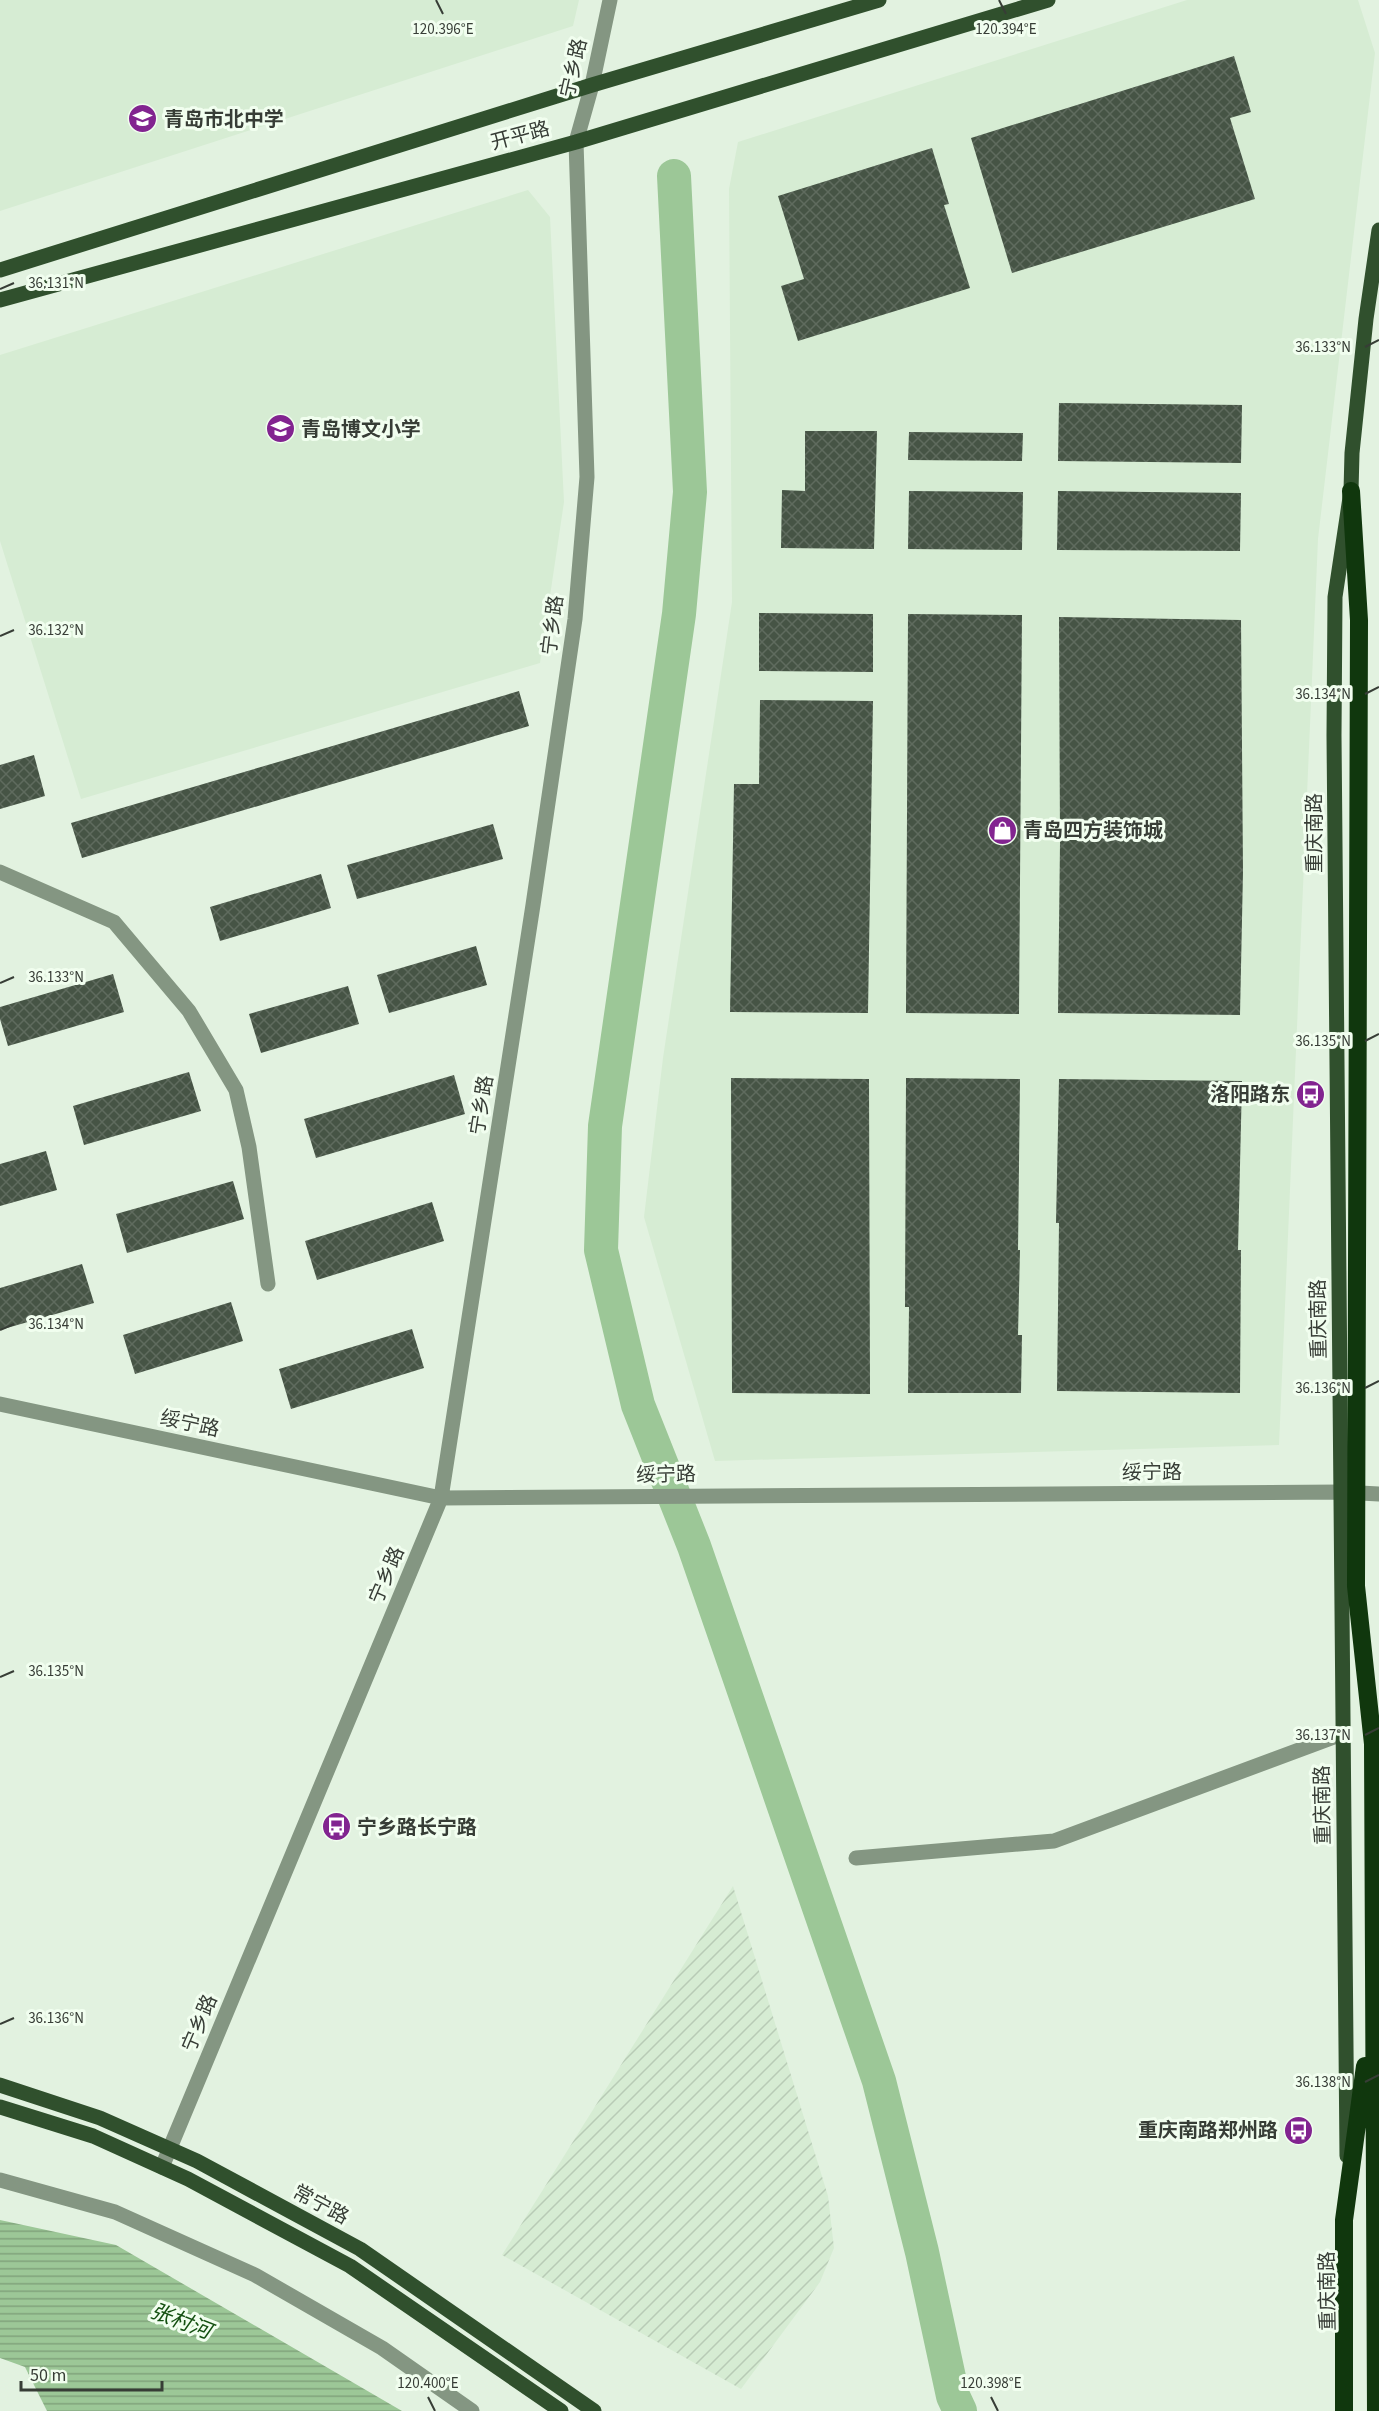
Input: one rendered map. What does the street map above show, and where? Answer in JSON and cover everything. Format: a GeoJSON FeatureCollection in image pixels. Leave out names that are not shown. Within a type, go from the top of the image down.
{"type":"FeatureCollection","features":[{"type":"Feature","properties":{"kind":"highway"},"geometry":{"type":"LineString","coordinates":[[1351,491],[1359,620],[1356,1586],[1372,1744],[1376,2411]]}},
{"type":"Feature","properties":{"kind":"highway"},"geometry":{"type":"LineString","coordinates":[[1372,1744],[1379,1685]]}},
{"type":"Feature","properties":{"kind":"highway"},"geometry":{"type":"LineString","coordinates":[[1344,2411],[1344,2220],[1374,1999]]}},
{"type":"Feature","properties":{"kind":"main road","name":"开平路"},"geometry":{"type":"LineString","coordinates":[[0,270],[592,85],[879,0]]}},
{"type":"Feature","properties":{"kind":"main road","name":"开平路"},"geometry":{"type":"LineString","coordinates":[[0,300],[576,142],[1048,0]]}},
{"type":"Feature","properties":{"kind":"main road","name":"重庆南路"},"geometry":{"type":"LineString","coordinates":[[1350,2411],[1334,666],[1335,597],[1351,491],[1352,453],[1366,319],[1379,230]]}},
{"type":"Feature","properties":{"kind":"main road","name":"常宁路"},"geometry":{"type":"LineString","coordinates":[[0,2085],[100,2118],[197,2161],[360,2249],[594,2411]]}},
{"type":"Feature","properties":{"kind":"main road","name":"常宁路"},"geometry":{"type":"LineString","coordinates":[[0,2107],[93,2136],[162,2167],[350,2266],[561,2411]]}},
{"type":"Feature","properties":{"kind":"street","name":"宁乡路"},"geometry":{"type":"LineString","coordinates":[[162,2167],[441,1498],[534,905],[575,619],[588,477],[576,142],[592,85],[609,0]]}},
{"type":"Feature","properties":{"kind":"street"},"geometry":{"type":"LineString","coordinates":[[0,872],[114,922],[189,1011],[236,1090],[249,1147],[268,1284]]}},
{"type":"Feature","properties":{"kind":"street","name":"绥宁路"},"geometry":{"type":"LineString","coordinates":[[0,1404],[441,1498],[1342,1492],[1379,1494]]}},
{"type":"Feature","properties":{"kind":"street"},"geometry":{"type":"LineString","coordinates":[[856,1858],[1054,1841],[1342,1734]]}},
{"type":"Feature","properties":{"kind":"street"},"geometry":{"type":"LineString","coordinates":[[0,2180],[115,2212],[255,2275],[382,2348],[472,2411]]}},
{"type":"Feature","properties":{"kind":"shaded area","name":"青岛市北中学"},"geometry":{"type":"Polygon","coordinates":[[[0,0],[579,0],[573,26],[0,211],[0,0]]]}},
{"type":"Feature","properties":{"kind":"shaded area","name":"青岛四方装饰城"},"geometry":{"type":"Polygon","coordinates":[[[1187,0],[1358,0],[1375,53],[1318,539],[1279,1445],[715,1461],[644,1217],[663,1058],[732,602],[729,189],[738,142],[1187,0]]]}},
{"type":"Feature","properties":{"kind":"shaded area","name":"青岛博文小学"},"geometry":{"type":"Polygon","coordinates":[[[528,190],[550,217],[564,502],[540,663],[81,799],[0,541],[0,355],[528,190]]]}},
{"type":"Feature","properties":{"kind":"shaded area"},"geometry":{"type":"Polygon","coordinates":[[[733,1886],[828,2196],[834,2248],[820,2282],[741,2389],[502,2255],[733,1886]]]}},
{"type":"Feature","properties":{"kind":"water","name":"张村河"},"geometry":{"type":"Polygon","coordinates":[[[0,2220],[116,2245],[402,2411],[47,2411],[25,2367],[0,2358],[0,2220]]]}},
{"type":"Feature","properties":{"kind":"building"},"geometry":{"type":"Polygon","coordinates":[[[1234,56],[1251,112],[1230,118],[1255,199],[1012,273],[971,138],[1234,56]]]}},
{"type":"Feature","properties":{"kind":"building"},"geometry":{"type":"Polygon","coordinates":[[[932,148],[949,204],[944,205],[970,288],[798,341],[781,286],[804,279],[778,196],[932,148]]]}},
{"type":"Feature","properties":{"kind":"building"},"geometry":{"type":"Polygon","coordinates":[[[1059,403],[1242,405],[1241,463],[1058,461],[1059,403]]]}},
{"type":"Feature","properties":{"kind":"building"},"geometry":{"type":"Polygon","coordinates":[[[805,431],[877,431],[874,549],[781,548],[782,490],[805,491],[805,431]]]}},
{"type":"Feature","properties":{"kind":"building"},"geometry":{"type":"Polygon","coordinates":[[[909,432],[1023,433],[1022,461],[908,460],[909,432]]]}},
{"type":"Feature","properties":{"kind":"building"},"geometry":{"type":"Polygon","coordinates":[[[909,491],[1023,492],[1022,550],[908,549],[909,491]]]}},
{"type":"Feature","properties":{"kind":"building"},"geometry":{"type":"Polygon","coordinates":[[[1058,491],[1241,493],[1240,551],[1057,550],[1058,491]]]}},
{"type":"Feature","properties":{"kind":"building"},"geometry":{"type":"Polygon","coordinates":[[[759,613],[873,614],[873,672],[759,671],[759,613]]]}},
{"type":"Feature","properties":{"kind":"building"},"geometry":{"type":"Polygon","coordinates":[[[908,614],[1022,615],[1019,1014],[906,1013],[908,614]]]}},
{"type":"Feature","properties":{"kind":"building"},"geometry":{"type":"Polygon","coordinates":[[[1059,617],[1241,620],[1243,872],[1240,1015],[1058,1013],[1059,617]]]}},
{"type":"Feature","properties":{"kind":"building"},"geometry":{"type":"Polygon","coordinates":[[[519,691],[529,726],[82,858],[71,823],[519,691]]]}},
{"type":"Feature","properties":{"kind":"building"},"geometry":{"type":"Polygon","coordinates":[[[760,700],[873,701],[868,1013],[730,1012],[734,784],[759,784],[760,700]]]}},
{"type":"Feature","properties":{"kind":"building"},"geometry":{"type":"Polygon","coordinates":[[[34,755],[45,796],[0,809],[0,765],[34,755]]]}},
{"type":"Feature","properties":{"kind":"building"},"geometry":{"type":"Polygon","coordinates":[[[493,824],[503,859],[357,899],[347,865],[493,824]]]}},
{"type":"Feature","properties":{"kind":"building"},"geometry":{"type":"Polygon","coordinates":[[[321,874],[331,908],[220,941],[210,907],[321,874]]]}},
{"type":"Feature","properties":{"kind":"building"},"geometry":{"type":"Polygon","coordinates":[[[476,946],[487,985],[389,1013],[377,975],[476,946]]]}},
{"type":"Feature","properties":{"kind":"building"},"geometry":{"type":"Polygon","coordinates":[[[113,974],[124,1012],[8,1046],[0,1019],[0,1007],[113,974]]]}},
{"type":"Feature","properties":{"kind":"building"},"geometry":{"type":"Polygon","coordinates":[[[348,986],[359,1024],[261,1053],[249,1014],[348,986]]]}},
{"type":"Feature","properties":{"kind":"building"},"geometry":{"type":"Polygon","coordinates":[[[189,1072],[201,1111],[84,1145],[73,1106],[189,1072]]]}},
{"type":"Feature","properties":{"kind":"building"},"geometry":{"type":"Polygon","coordinates":[[[454,1075],[465,1114],[316,1158],[304,1119],[454,1075]]]}},
{"type":"Feature","properties":{"kind":"building"},"geometry":{"type":"Polygon","coordinates":[[[731,1078],[869,1079],[870,1394],[732,1393],[731,1078]]]}},
{"type":"Feature","properties":{"kind":"building"},"geometry":{"type":"Polygon","coordinates":[[[906,1078],[1020,1079],[1018,1335],[1022,1335],[1021,1393],[908,1393],[909,1307],[905,1307],[906,1078]]]}},
{"type":"Feature","properties":{"kind":"building"},"geometry":{"type":"Polygon","coordinates":[[[1059,1079],[1242,1081],[1238,1250],[1241,1250],[1240,1393],[1057,1391],[1059,1223],[1056,1223],[1059,1079]]]}},
{"type":"Feature","properties":{"kind":"building"},"geometry":{"type":"Polygon","coordinates":[[[46,1151],[57,1190],[0,1206],[0,1164],[46,1151]]]}},
{"type":"Feature","properties":{"kind":"building"},"geometry":{"type":"Polygon","coordinates":[[[233,1181],[244,1219],[127,1253],[116,1214],[233,1181]]]}},
{"type":"Feature","properties":{"kind":"building"},"geometry":{"type":"Polygon","coordinates":[[[432,1202],[444,1241],[317,1280],[305,1241],[432,1202]]]}},
{"type":"Feature","properties":{"kind":"building"},"geometry":{"type":"Polygon","coordinates":[[[82,1264],[94,1303],[0,1330],[0,1288],[82,1264]]]}},
{"type":"Feature","properties":{"kind":"building"},"geometry":{"type":"Polygon","coordinates":[[[231,1302],[243,1341],[135,1374],[123,1335],[231,1302]]]}},
{"type":"Feature","properties":{"kind":"building"},"geometry":{"type":"Polygon","coordinates":[[[412,1329],[424,1368],[291,1409],[279,1369],[412,1329]]]}},
{"type":"Feature","properties":{"kind":"waterway"},"geometry":{"type":"LineString","coordinates":[[674,176],[690,492],[679,614],[605,1126],[601,1250],[638,1405],[694,1546],[879,2081],[922,2252],[953,2396],[960,2411]]}},
{"type":"Feature","properties":{"kind":"place","name":"青岛市北中学"},"geometry":{"type":"Point","coordinates":[143,119]}},
{"type":"Feature","properties":{"kind":"place","name":"青岛博文小学"},"geometry":{"type":"Point","coordinates":[280,429]}},
{"type":"Feature","properties":{"kind":"place","name":"青岛四方装饰城"},"geometry":{"type":"Point","coordinates":[1002,830]}},
{"type":"Feature","properties":{"kind":"place","name":"洛阳路东"},"geometry":{"type":"Point","coordinates":[1311,1094]}},
{"type":"Feature","properties":{"kind":"place","name":"宁乡路长宁路"},"geometry":{"type":"Point","coordinates":[336,1827]}},
{"type":"Feature","properties":{"kind":"place","name":"重庆南路郑州路"},"geometry":{"type":"Point","coordinates":[1299,2130]}}]}
